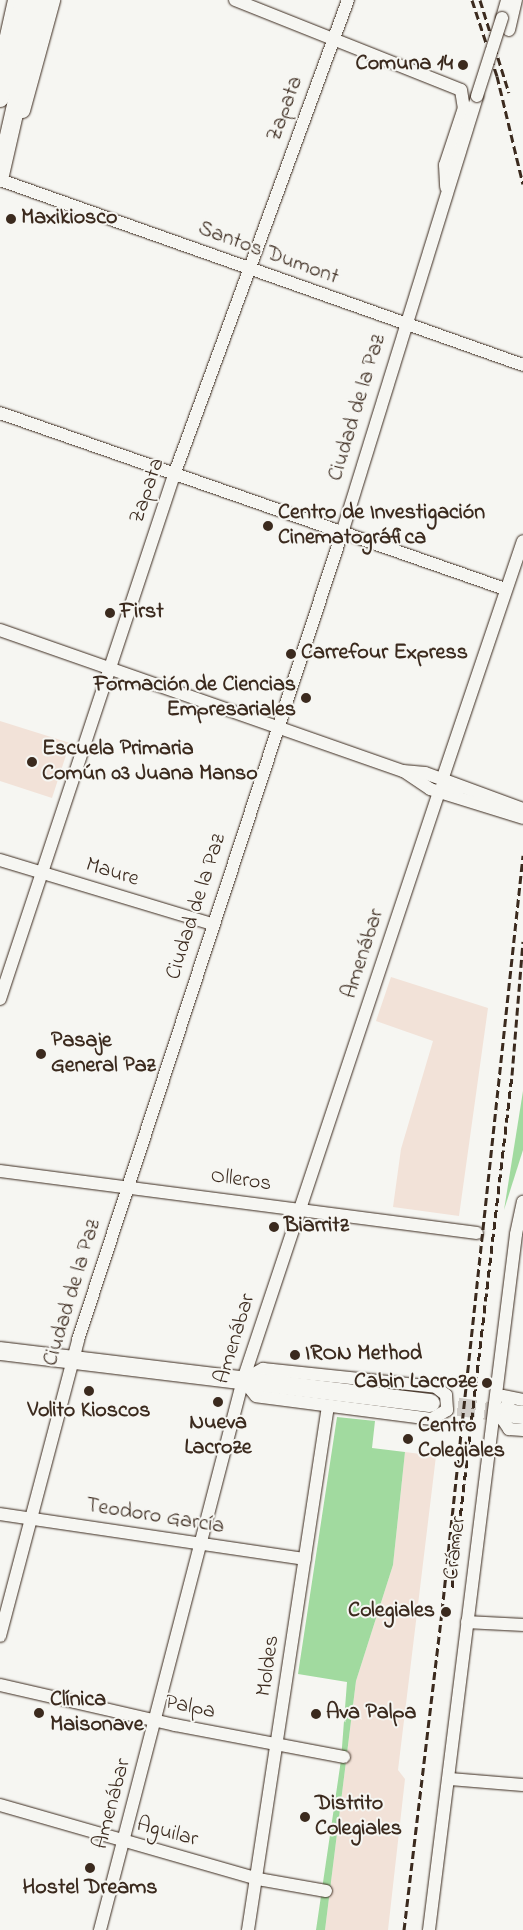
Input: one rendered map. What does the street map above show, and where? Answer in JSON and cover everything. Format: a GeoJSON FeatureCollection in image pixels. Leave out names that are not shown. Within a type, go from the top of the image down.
{"type":"FeatureCollection","features":[{"type":"Feature","properties":{"kind":"main road"},"geometry":{"type":"LineString","coordinates":[[0,98],[25,0]]}},
{"type":"Feature","properties":{"kind":"main road"},"geometry":{"type":"LineString","coordinates":[[1,173],[40,0]]}},
{"type":"Feature","properties":{"kind":"main road"},"geometry":{"type":"LineString","coordinates":[[0,1351],[72,1362],[243,1380],[431,1403]]}},
{"type":"Feature","properties":{"kind":"street"},"geometry":{"type":"LineString","coordinates":[[0,68],[15,0]]}},
{"type":"Feature","properties":{"kind":"street"},"geometry":{"type":"LineString","coordinates":[[1,173],[32,81],[52,0]]}},
{"type":"Feature","properties":{"kind":"street"},"geometry":{"type":"LineString","coordinates":[[235,0],[333,38]]}},
{"type":"Feature","properties":{"kind":"street","name":"Zapata"},"geometry":{"type":"LineString","coordinates":[[0,999],[4,973],[42,873],[174,475],[348,0]]}},
{"type":"Feature","properties":{"kind":"street","name":"Ciudad de la Paz"},"geometry":{"type":"LineString","coordinates":[[0,1636],[72,1362],[212,924],[280,726],[342,533],[404,323],[447,195],[502,18],[513,2]]}},
{"type":"Feature","properties":{"kind":"street","name":"Ciudad de la Paz"},"geometry":{"type":"LineString","coordinates":[[509,30],[513,2]]}},
{"type":"Feature","properties":{"kind":"street","name":"Ciudad de la Paz"},"geometry":{"type":"LineString","coordinates":[[333,38],[455,85],[463,94],[464,108],[445,165],[447,195]]}},
{"type":"Feature","properties":{"kind":"street","name":"Santos Dumont"},"geometry":{"type":"LineString","coordinates":[[1,173],[251,269],[523,365]]}},
{"type":"Feature","properties":{"kind":"street"},"geometry":{"type":"LineString","coordinates":[[0,413],[505,589]]}},
{"type":"Feature","properties":{"kind":"street","name":"Amenábar"},"geometry":{"type":"LineString","coordinates":[[100,1930],[156,1721],[243,1380],[505,589],[523,540]]}},
{"type":"Feature","properties":{"kind":"street"},"geometry":{"type":"LineString","coordinates":[[0,630],[280,726],[440,786],[515,809]]}},
{"type":"Feature","properties":{"kind":"street"},"geometry":{"type":"LineString","coordinates":[[440,786],[459,788],[515,809],[523,818]]}},
{"type":"Feature","properties":{"kind":"street","name":"Maure"},"geometry":{"type":"LineString","coordinates":[[0,860],[212,924]]}},
{"type":"Feature","properties":{"kind":"street","name":"Olleros"},"geometry":{"type":"LineString","coordinates":[[0,1171],[128,1186],[477,1233]]}},
{"type":"Feature","properties":{"kind":"street","name":"Crámer"},"geometry":{"type":"LineString","coordinates":[[429,1930],[450,1778],[466,1622],[523,1202]]}},
{"type":"Feature","properties":{"kind":"street"},"geometry":{"type":"LineString","coordinates":[[263,1369],[436,1387],[446,1395],[448,1402],[445,1414],[432,1418],[256,1396],[243,1380],[263,1369]]}},
{"type":"Feature","properties":{"kind":"street"},"geometry":{"type":"LineString","coordinates":[[497,1392],[518,1407]]}},
{"type":"Feature","properties":{"kind":"street","name":"Moldes"},"geometry":{"type":"LineString","coordinates":[[248,1930],[258,1879],[328,1406]]}},
{"type":"Feature","properties":{"kind":"street"},"geometry":{"type":"LineString","coordinates":[[518,1407],[502,1412],[503,1420],[509,1429],[523,1430]]}},
{"type":"Feature","properties":{"kind":"street","name":"Teodoro García"},"geometry":{"type":"LineString","coordinates":[[0,1514],[305,1560]]}},
{"type":"Feature","properties":{"kind":"street"},"geometry":{"type":"LineString","coordinates":[[466,1622],[523,1625]]}},
{"type":"Feature","properties":{"kind":"street","name":"Palpa"},"geometry":{"type":"LineString","coordinates":[[0,1685],[278,1747],[344,1757]]}},
{"type":"Feature","properties":{"kind":"street"},"geometry":{"type":"LineString","coordinates":[[450,1778],[523,1785]]}},
{"type":"Feature","properties":{"kind":"street","name":"Aguilar"},"geometry":{"type":"LineString","coordinates":[[0,1805],[258,1879],[326,1891]]}},
{"type":"Feature","properties":{"kind":"shaded area","name":"Escuela Primaria Común 03 Juana Manso"},"geometry":{"type":"Polygon","coordinates":[[[0,721],[70,743],[52,798],[0,781],[0,721]]]}},
{"type":"Feature","properties":{"kind":"shaded area"},"geometry":{"type":"Polygon","coordinates":[[[391,977],[488,1008],[459,1216],[393,1207],[401,1149],[433,1041],[376,1021],[391,977]]]}},
{"type":"Feature","properties":{"kind":"shaded area"},"geometry":{"type":"Polygon","coordinates":[[[405,1452],[436,1456],[398,1770],[405,1779],[388,1930],[325,1930],[356,1681],[393,1565],[405,1452]]]}},
{"type":"Feature","properties":{"kind":"green space"},"geometry":{"type":"Polygon","coordinates":[[[523,1091],[523,1150],[504,1210],[523,1091]]]}},
{"type":"Feature","properties":{"kind":"green space"},"geometry":{"type":"Polygon","coordinates":[[[337,1417],[375,1421],[372,1448],[405,1452],[393,1565],[356,1681],[325,1930],[316,1930],[341,1760],[347,1682],[298,1674],[337,1417]]]}},
{"type":"Feature","properties":{"kind":"tunnel"},"geometry":{"type":"LineString","coordinates":[[431,1403],[510,1414]]}},
{"type":"Feature","properties":{"kind":"railway"},"geometry":{"type":"LineString","coordinates":[[472,0],[497,76],[523,184]]}},
{"type":"Feature","properties":{"kind":"railway"},"geometry":{"type":"LineString","coordinates":[[480,0],[509,93]]}},
{"type":"Feature","properties":{"kind":"railway"},"geometry":{"type":"LineString","coordinates":[[404,1930],[442,1611],[523,855]]}},
{"type":"Feature","properties":{"kind":"railway"},"geometry":{"type":"LineString","coordinates":[[452,1587],[512,1075],[523,941]]}},
{"type":"Feature","properties":{"kind":"place","name":"Comuna 14"},"geometry":{"type":"Point","coordinates":[463,65]}},
{"type":"Feature","properties":{"kind":"place","name":"Maxikiosco"},"geometry":{"type":"Point","coordinates":[11,219]}},
{"type":"Feature","properties":{"kind":"place","name":"Centro de Investigación Cinematográfica"},"geometry":{"type":"Point","coordinates":[268,526]}},
{"type":"Feature","properties":{"kind":"place","name":"First"},"geometry":{"type":"Point","coordinates":[110,613]}},
{"type":"Feature","properties":{"kind":"place","name":"Carrefour Express"},"geometry":{"type":"Point","coordinates":[291,654]}},
{"type":"Feature","properties":{"kind":"place","name":"Formación de Ciencias Empresariales"},"geometry":{"type":"Point","coordinates":[306,698]}},
{"type":"Feature","properties":{"kind":"place","name":"Escuela Primaria Común 03 Juana Manso"},"geometry":{"type":"Point","coordinates":[32,762]}},
{"type":"Feature","properties":{"kind":"place","name":"Pasaje General Paz"},"geometry":{"type":"Point","coordinates":[41,1054]}},
{"type":"Feature","properties":{"kind":"place","name":"Biarritz"},"geometry":{"type":"Point","coordinates":[274,1227]}},
{"type":"Feature","properties":{"kind":"place","name":"IRON Method"},"geometry":{"type":"Point","coordinates":[295,1355]}},
{"type":"Feature","properties":{"kind":"place","name":"Cabin Lacroze"},"geometry":{"type":"Point","coordinates":[487,1383]}},
{"type":"Feature","properties":{"kind":"place","name":"Volito Kioscos"},"geometry":{"type":"Point","coordinates":[89,1391]}},
{"type":"Feature","properties":{"kind":"place","name":"Nueva Lacroze"},"geometry":{"type":"Point","coordinates":[218,1402]}},
{"type":"Feature","properties":{"kind":"place","name":"Centro Colegiales"},"geometry":{"type":"Point","coordinates":[408,1439]}},
{"type":"Feature","properties":{"kind":"place","name":"Colegiales"},"geometry":{"type":"Point","coordinates":[446,1612]}},
{"type":"Feature","properties":{"kind":"place","name":"Clínica Maisonave"},"geometry":{"type":"Point","coordinates":[39,1713]}},
{"type":"Feature","properties":{"kind":"place","name":"Ava Palpa"},"geometry":{"type":"Point","coordinates":[316,1714]}},
{"type":"Feature","properties":{"kind":"place","name":"Distrito Colegiales"},"geometry":{"type":"Point","coordinates":[305,1817]}},
{"type":"Feature","properties":{"kind":"place","name":"Hostel Dreams"},"geometry":{"type":"Point","coordinates":[90,1868]}}]}
